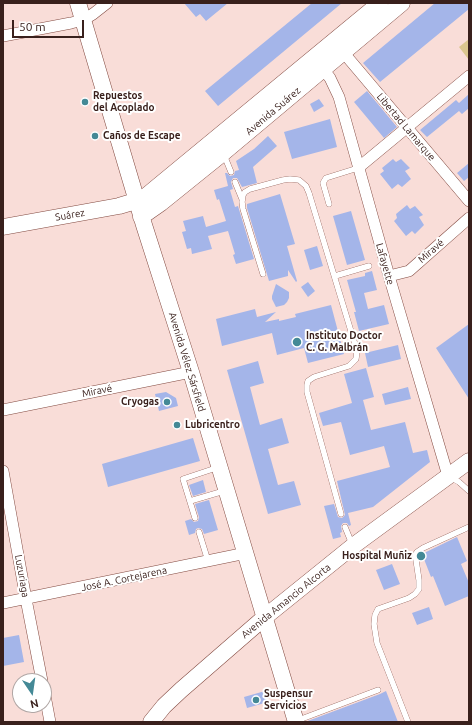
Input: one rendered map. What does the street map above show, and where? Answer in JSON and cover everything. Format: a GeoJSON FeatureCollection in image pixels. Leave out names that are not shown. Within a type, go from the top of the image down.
{"type":"FeatureCollection","features":[{"type":"Feature","properties":{"kind":"main road","name":"Avenida Vélez Sársfield"},"geometry":{"type":"LineString","coordinates":[[78,3],[136,200],[191,372],[296,722]]}},
{"type":"Feature","properties":{"kind":"main road","name":"Avenida Suárez"},"geometry":{"type":"LineString","coordinates":[[136,200],[145,197],[318,63],[343,52],[402,3]]}},
{"type":"Feature","properties":{"kind":"main road","name":"Avenida Suárez"},"geometry":{"type":"LineString","coordinates":[[142,217],[223,153],[318,63],[372,5]]}},
{"type":"Feature","properties":{"kind":"main road","name":"Suárez"},"geometry":{"type":"LineString","coordinates":[[3,227],[119,206],[136,200]]}},
{"type":"Feature","properties":{"kind":"main road","name":"Avenida Amancio Alcorta"},"geometry":{"type":"LineString","coordinates":[[151,722],[164,706],[181,690],[265,617],[353,546],[469,460]]}},
{"type":"Feature","properties":{"kind":"street"},"geometry":{"type":"LineString","coordinates":[[3,36],[83,20],[106,3]]}},
{"type":"Feature","properties":{"kind":"street","name":"Libertad Lamarque"},"geometry":{"type":"LineString","coordinates":[[343,52],[469,201]]}},
{"type":"Feature","properties":{"kind":"street","name":"Lafayette"},"geometry":{"type":"LineString","coordinates":[[318,63],[330,78],[339,97],[388,276],[448,476]]}},
{"type":"Feature","properties":{"kind":"street"},"geometry":{"type":"LineString","coordinates":[[358,168],[469,76]]}},
{"type":"Feature","properties":{"kind":"street","name":"Miravé"},"geometry":{"type":"LineString","coordinates":[[388,276],[409,271],[469,218]]}},
{"type":"Feature","properties":{"kind":"street","name":"Miravé"},"geometry":{"type":"LineString","coordinates":[[3,410],[191,372]]}},
{"type":"Feature","properties":{"kind":"street","name":"Luzuriaga"},"geometry":{"type":"LineString","coordinates":[[3,471],[40,673]]}},
{"type":"Feature","properties":{"kind":"street","name":"José A. Cortejarena"},"geometry":{"type":"LineString","coordinates":[[3,603],[246,553]]}},
{"type":"Feature","properties":{"kind":"lane"},"geometry":{"type":"LineString","coordinates":[[223,153],[231,172]]}},
{"type":"Feature","properties":{"kind":"lane"},"geometry":{"type":"LineString","coordinates":[[329,204],[323,182],[326,178],[358,168]]}},
{"type":"Feature","properties":{"kind":"lane"},"geometry":{"type":"LineString","coordinates":[[242,199],[247,191],[283,180],[295,179],[302,182],[306,186],[309,193],[356,347],[357,356],[354,362],[349,366],[308,380],[307,389],[341,514]]}},
{"type":"Feature","properties":{"kind":"lane"},"geometry":{"type":"LineString","coordinates":[[235,182],[242,199],[243,209],[263,274]]}},
{"type":"Feature","properties":{"kind":"lane"},"geometry":{"type":"LineString","coordinates":[[335,276],[369,266]]}},
{"type":"Feature","properties":{"kind":"lane"},"geometry":{"type":"LineString","coordinates":[[195,518],[183,479],[220,467]]}},
{"type":"Feature","properties":{"kind":"lane"},"geometry":{"type":"LineString","coordinates":[[448,476],[459,482],[469,491]]}},
{"type":"Feature","properties":{"kind":"lane"},"geometry":{"type":"LineString","coordinates":[[190,501],[226,490]]}},
{"type":"Feature","properties":{"kind":"lane"},"geometry":{"type":"LineString","coordinates":[[345,527],[353,546]]}},
{"type":"Feature","properties":{"kind":"lane"},"geometry":{"type":"LineString","coordinates":[[408,722],[377,643],[374,624],[375,616],[378,609],[409,598],[419,589],[415,555],[417,552],[469,527]]}},
{"type":"Feature","properties":{"kind":"lane"},"geometry":{"type":"LineString","coordinates":[[199,532],[208,561]]}},
{"type":"Feature","properties":{"kind":"lane"},"geometry":{"type":"LineString","coordinates":[[296,722],[378,690]]}},
{"type":"Feature","properties":{"kind":"shaded area"},"geometry":{"type":"Polygon","coordinates":[[[469,39],[469,60],[459,47],[469,39]]]}},
{"type":"Feature","properties":{"kind":"building"},"geometry":{"type":"Polygon","coordinates":[[[184,3],[228,3],[206,21],[200,14],[196,17],[184,3]]]}},
{"type":"Feature","properties":{"kind":"building"},"geometry":{"type":"Polygon","coordinates":[[[312,3],[342,3],[218,106],[205,91],[312,3]]]}},
{"type":"Feature","properties":{"kind":"building"},"geometry":{"type":"Polygon","coordinates":[[[435,3],[469,3],[469,9],[380,82],[363,63],[435,3]]]}},
{"type":"Feature","properties":{"kind":"building"},"geometry":{"type":"Polygon","coordinates":[[[367,91],[397,127],[384,138],[354,102],[367,91]]]}},
{"type":"Feature","properties":{"kind":"building"},"geometry":{"type":"Polygon","coordinates":[[[469,94],[469,108],[462,114],[459,111],[427,137],[420,130],[456,100],[459,103],[469,94]]]}},
{"type":"Feature","properties":{"kind":"building"},"geometry":{"type":"Polygon","coordinates":[[[319,99],[324,106],[314,112],[310,104],[319,99]]]}},
{"type":"Feature","properties":{"kind":"building"},"geometry":{"type":"Polygon","coordinates":[[[330,119],[337,147],[292,159],[284,132],[330,119]]]}},
{"type":"Feature","properties":{"kind":"building"},"geometry":{"type":"Polygon","coordinates":[[[268,136],[277,146],[253,167],[257,183],[242,187],[237,178],[233,178],[231,182],[233,189],[230,190],[235,207],[238,206],[254,259],[236,264],[233,255],[235,254],[228,231],[208,236],[212,249],[192,254],[191,248],[187,249],[182,232],[186,231],[183,221],[203,216],[206,227],[226,221],[219,199],[217,200],[214,190],[228,186],[225,173],[230,176],[234,175],[235,171],[239,170],[236,161],[254,149],[268,136]]]}},
{"type":"Feature","properties":{"kind":"building"},"geometry":{"type":"Polygon","coordinates":[[[393,159],[396,162],[401,159],[410,168],[405,171],[411,179],[402,187],[398,184],[392,189],[380,174],[384,171],[382,168],[393,159]]]}},
{"type":"Feature","properties":{"kind":"building"},"geometry":{"type":"Polygon","coordinates":[[[469,163],[469,177],[464,181],[457,173],[469,163]]]}},
{"type":"Feature","properties":{"kind":"building"},"geometry":{"type":"Polygon","coordinates":[[[280,194],[295,244],[287,246],[297,281],[296,282],[288,270],[288,276],[269,281],[247,208],[247,204],[280,194]]]}},
{"type":"Feature","properties":{"kind":"building"},"geometry":{"type":"Polygon","coordinates":[[[407,205],[410,209],[415,206],[423,215],[419,217],[424,225],[415,234],[412,231],[406,236],[394,221],[397,218],[396,214],[407,205]]]}},
{"type":"Feature","properties":{"kind":"building"},"geometry":{"type":"Polygon","coordinates":[[[351,211],[365,260],[347,265],[333,216],[351,211]]]}},
{"type":"Feature","properties":{"kind":"building"},"geometry":{"type":"Polygon","coordinates":[[[317,246],[323,266],[310,270],[304,250],[317,246]]]}},
{"type":"Feature","properties":{"kind":"building"},"geometry":{"type":"Polygon","coordinates":[[[372,271],[377,290],[364,293],[368,309],[384,305],[389,324],[359,331],[354,312],[356,312],[347,280],[365,276],[365,273],[372,271]]]}},
{"type":"Feature","properties":{"kind":"building"},"geometry":{"type":"Polygon","coordinates":[[[308,282],[315,291],[308,297],[301,287],[308,282]]]}},
{"type":"Feature","properties":{"kind":"building"},"geometry":{"type":"Polygon","coordinates":[[[276,284],[289,292],[289,298],[284,305],[276,307],[272,296],[276,284]]]}},
{"type":"Feature","properties":{"kind":"building"},"geometry":{"type":"Polygon","coordinates":[[[331,305],[344,354],[308,363],[304,348],[277,355],[272,333],[222,346],[216,319],[255,309],[257,317],[276,312],[265,322],[279,319],[279,321],[296,317],[295,314],[331,305]]]}},
{"type":"Feature","properties":{"kind":"building"},"geometry":{"type":"Polygon","coordinates":[[[469,324],[469,399],[436,348],[469,324]]]}},
{"type":"Feature","properties":{"kind":"building"},"geometry":{"type":"Polygon","coordinates":[[[398,345],[401,359],[368,367],[365,353],[398,345]]]}},
{"type":"Feature","properties":{"kind":"building"},"geometry":{"type":"Polygon","coordinates":[[[258,361],[264,383],[250,387],[260,425],[282,418],[289,443],[268,449],[278,485],[294,481],[301,505],[268,514],[227,370],[258,361]]]}},
{"type":"Feature","properties":{"kind":"building"},"geometry":{"type":"Polygon","coordinates":[[[366,368],[374,397],[363,400],[371,430],[405,422],[413,453],[427,450],[430,462],[373,507],[348,513],[351,525],[349,526],[347,523],[343,523],[341,526],[342,532],[340,533],[341,537],[333,539],[324,506],[334,504],[338,517],[342,518],[345,515],[337,481],[390,467],[384,446],[350,455],[341,422],[323,426],[319,413],[352,403],[344,374],[366,368]]]}},
{"type":"Feature","properties":{"kind":"building"},"geometry":{"type":"Polygon","coordinates":[[[408,387],[411,399],[385,405],[382,394],[408,387]]]}},
{"type":"Feature","properties":{"kind":"building","name":"Cryogas"},"geometry":{"type":"Polygon","coordinates":[[[166,392],[176,398],[178,406],[159,411],[155,394],[166,392]]]}},
{"type":"Feature","properties":{"kind":"building"},"geometry":{"type":"Polygon","coordinates":[[[193,438],[200,461],[108,487],[102,464],[193,438]]]}},
{"type":"Feature","properties":{"kind":"building"},"geometry":{"type":"Polygon","coordinates":[[[203,480],[206,492],[193,496],[189,485],[203,480]]]}},
{"type":"Feature","properties":{"kind":"building"},"geometry":{"type":"Polygon","coordinates":[[[209,500],[218,530],[204,534],[202,529],[198,528],[196,529],[195,533],[189,535],[185,521],[191,519],[194,522],[198,521],[199,517],[195,504],[209,500]]]}},
{"type":"Feature","properties":{"kind":"building"},"geometry":{"type":"Polygon","coordinates":[[[457,537],[467,561],[461,564],[469,583],[469,596],[445,606],[422,554],[457,537]]]}},
{"type":"Feature","properties":{"kind":"building"},"geometry":{"type":"Polygon","coordinates":[[[392,564],[400,584],[384,590],[376,570],[392,564]]]}},
{"type":"Feature","properties":{"kind":"building"},"geometry":{"type":"Polygon","coordinates":[[[429,607],[433,619],[417,625],[412,613],[429,607]]]}},
{"type":"Feature","properties":{"kind":"building"},"geometry":{"type":"Polygon","coordinates":[[[19,635],[24,662],[3,666],[3,638],[19,635]]]}},
{"type":"Feature","properties":{"kind":"building","name":"Suspensur Servicios"},"geometry":{"type":"Polygon","coordinates":[[[265,691],[268,702],[247,708],[244,697],[265,691]]]}},
{"type":"Feature","properties":{"kind":"building"},"geometry":{"type":"Polygon","coordinates":[[[386,691],[398,722],[305,722],[380,694],[386,691]]]}},
{"type":"Feature","properties":{"kind":"place","name":"Repuestos del Acoplado"},"geometry":{"type":"Point","coordinates":[85,102]}},
{"type":"Feature","properties":{"kind":"place","name":"Caños de Escape"},"geometry":{"type":"Point","coordinates":[95,136]}},
{"type":"Feature","properties":{"kind":"place","name":"Instituto Doctor C. G. Malbrán"},"geometry":{"type":"Point","coordinates":[297,342]}},
{"type":"Feature","properties":{"kind":"place","name":"Cryogas"},"geometry":{"type":"Point","coordinates":[167,402]}},
{"type":"Feature","properties":{"kind":"place","name":"Lubricentro"},"geometry":{"type":"Point","coordinates":[177,425]}},
{"type":"Feature","properties":{"kind":"place","name":"Hospital Muñiz"},"geometry":{"type":"Point","coordinates":[421,556]}},
{"type":"Feature","properties":{"kind":"place","name":"Suspensur Servicios"},"geometry":{"type":"Point","coordinates":[256,700]}}]}
